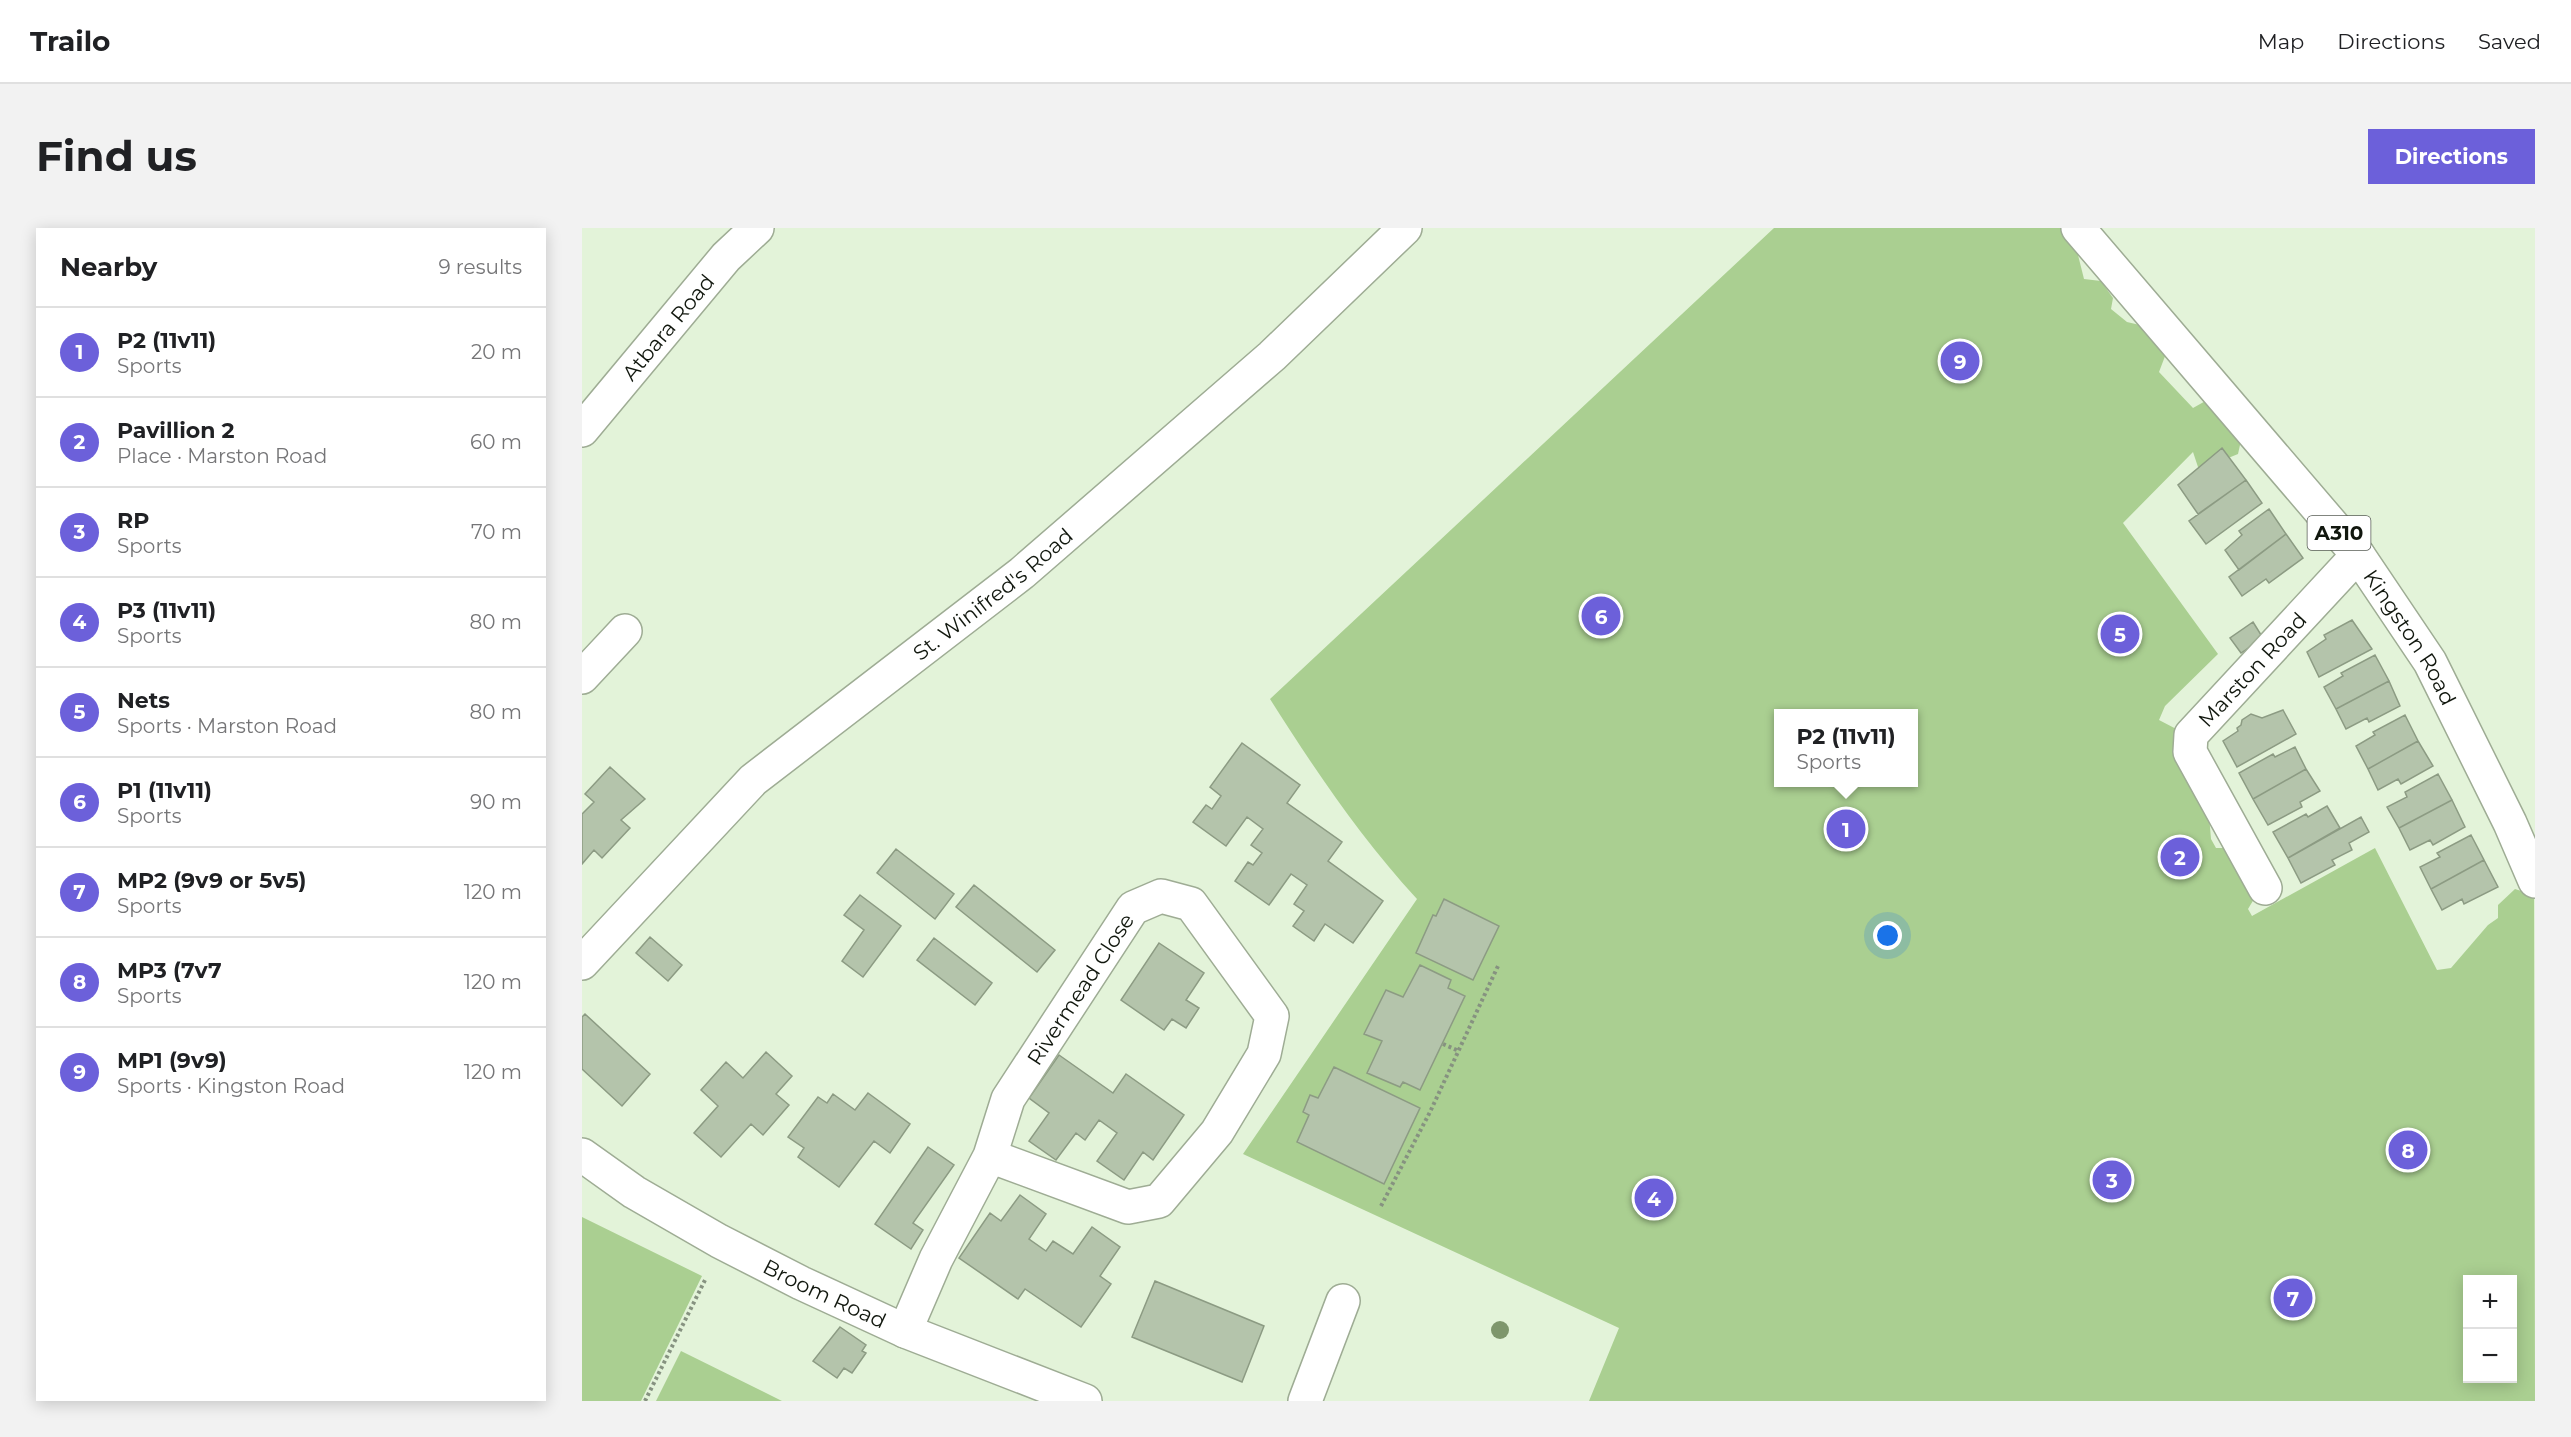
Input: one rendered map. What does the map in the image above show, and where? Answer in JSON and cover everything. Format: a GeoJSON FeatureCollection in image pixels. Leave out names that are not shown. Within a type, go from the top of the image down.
{"type":"FeatureCollection","features":[{"type":"Feature","properties":{"kind":"street","name":"Atbara Road"},"geometry":{"type":"LineString","coordinates":[[582,430],[726,257],[757,228]]}},
{"type":"Feature","properties":{"kind":"street","name":"St. Winifred's Road"},"geometry":{"type":"LineString","coordinates":[[582,963],[753,780],[1022,573],[1272,356],[1405,228]]}},
{"type":"Feature","properties":{"kind":"street","name":"Kingston Road"},"geometry":{"type":"LineString","coordinates":[[2078,228],[2358,555],[2430,662],[2505,813],[2535,881]]}},
{"type":"Feature","properties":{"kind":"street","name":"Marston Road"},"geometry":{"type":"LineString","coordinates":[[2265,888],[2190,752],[2191,735],[2358,555]]}},
{"type":"Feature","properties":{"kind":"street"},"geometry":{"type":"LineString","coordinates":[[582,677],[625,631]]}},
{"type":"Feature","properties":{"kind":"street","name":"Rivermead Close"},"geometry":{"type":"LineString","coordinates":[[905,1331],[936,1259],[990,1156],[1008,1099],[1133,908],[1161,896],[1191,904],[1272,1016],[1264,1054],[1217,1132],[1159,1202],[1128,1207],[990,1156]]}},
{"type":"Feature","properties":{"kind":"street","name":"Broom Road"},"geometry":{"type":"LineString","coordinates":[[582,1155],[634,1192],[719,1241],[801,1284],[905,1331],[1085,1401]]}},
{"type":"Feature","properties":{"kind":"street"},"geometry":{"type":"LineString","coordinates":[[1305,1401],[1343,1301]]}},
{"type":"Feature","properties":{"kind":"path"},"geometry":{"type":"LineString","coordinates":[[1381,1206],[1459,1052],[1498,966]]}},
{"type":"Feature","properties":{"kind":"path"},"geometry":{"type":"LineString","coordinates":[[1443,1044],[1459,1052]]}},
{"type":"Feature","properties":{"kind":"path"},"geometry":{"type":"LineString","coordinates":[[645,1401],[705,1280]]}},
{"type":"Feature","properties":{"kind":"green space"},"geometry":{"type":"Polygon","coordinates":[[[1774,228],[2060,228],[2075,243],[2084,279],[2101,281],[2113,298],[2111,309],[2127,322],[2144,326],[2167,351],[2159,372],[2193,408],[2209,399],[2242,436],[2238,454],[2199,470],[2193,452],[2123,523],[2218,654],[2165,706],[2159,720],[2182,732],[2209,815],[2211,839],[2216,848],[2229,848],[2254,899],[2248,909],[2252,916],[2375,848],[2437,970],[2451,968],[2488,925],[2498,918],[2498,905],[2515,889],[2534,895],[2535,1401],[1589,1401],[1619,1328],[1243,1154],[1417,899],[1376,852],[1339,802],[1270,699],[1774,228]]]}},
{"type":"Feature","properties":{"kind":"green space"},"geometry":{"type":"Polygon","coordinates":[[[582,1217],[702,1276],[641,1401],[582,1401],[582,1217]]]}},
{"type":"Feature","properties":{"kind":"green space"},"geometry":{"type":"Polygon","coordinates":[[[681,1351],[782,1401],[656,1401],[681,1351]]]}},
{"type":"Feature","properties":{"kind":"building"},"geometry":{"type":"Polygon","coordinates":[[[2222,448],[2246,480],[2198,514],[2178,485],[2222,448]]]}},
{"type":"Feature","properties":{"kind":"building"},"geometry":{"type":"Polygon","coordinates":[[[2246,480],[2262,503],[2206,544],[2189,521],[2246,480]]]}},
{"type":"Feature","properties":{"kind":"building"},"geometry":{"type":"Polygon","coordinates":[[[2269,509],[2286,534],[2239,570],[2225,550],[2242,535],[2239,531],[2269,509]]]}},
{"type":"Feature","properties":{"kind":"building"},"geometry":{"type":"Polygon","coordinates":[[[2286,534],[2303,558],[2269,583],[2266,579],[2242,596],[2229,577],[2286,534]]]}},
{"type":"Feature","properties":{"kind":"building"},"geometry":{"type":"Polygon","coordinates":[[[2352,620],[2372,649],[2319,677],[2307,652],[2326,639],[2324,635],[2352,620]]]}},
{"type":"Feature","properties":{"kind":"building"},"geometry":{"type":"Polygon","coordinates":[[[2253,622],[2263,638],[2241,653],[2230,638],[2253,622]]]}},
{"type":"Feature","properties":{"kind":"building"},"geometry":{"type":"Polygon","coordinates":[[[2375,655],[2389,681],[2336,709],[2324,687],[2343,676],[2341,673],[2375,655]]]}},
{"type":"Feature","properties":{"kind":"building"},"geometry":{"type":"Polygon","coordinates":[[[2389,681],[2400,706],[2369,722],[2367,718],[2346,729],[2336,709],[2389,681]]]}},
{"type":"Feature","properties":{"kind":"building"},"geometry":{"type":"Polygon","coordinates":[[[2283,710],[2296,734],[2237,767],[2223,741],[2238,731],[2237,728],[2241,725],[2242,720],[2251,714],[2262,718],[2283,710]]]}},
{"type":"Feature","properties":{"kind":"building"},"geometry":{"type":"Polygon","coordinates":[[[2405,715],[2418,741],[2368,769],[2356,746],[2375,735],[2373,732],[2405,715]]]}},
{"type":"Feature","properties":{"kind":"building"},"geometry":{"type":"Polygon","coordinates":[[[2418,741],[2433,766],[2401,784],[2398,779],[2378,790],[2368,769],[2418,741]]]}},
{"type":"Feature","properties":{"kind":"building"},"geometry":{"type":"Polygon","coordinates":[[[1242,743],[1300,785],[1287,803],[1342,842],[1328,861],[1383,901],[1353,943],[1325,924],[1314,941],[1293,926],[1304,911],[1294,904],[1307,885],[1291,874],[1269,905],[1235,881],[1248,862],[1253,865],[1262,853],[1251,845],[1263,829],[1247,817],[1226,846],[1193,822],[1206,805],[1212,809],[1221,796],[1210,787],[1242,743]]]}},
{"type":"Feature","properties":{"kind":"building"},"geometry":{"type":"Polygon","coordinates":[[[2295,747],[2306,769],[2253,799],[2239,773],[2273,754],[2275,757],[2295,747]]]}},
{"type":"Feature","properties":{"kind":"building"},"geometry":{"type":"Polygon","coordinates":[[[610,767],[645,799],[621,820],[630,828],[602,858],[594,850],[582,864],[582,814],[594,802],[585,794],[610,767]]]}},
{"type":"Feature","properties":{"kind":"building"},"geometry":{"type":"Polygon","coordinates":[[[2306,769],[2320,791],[2300,802],[2302,807],[2268,825],[2253,799],[2306,769]]]}},
{"type":"Feature","properties":{"kind":"building"},"geometry":{"type":"Polygon","coordinates":[[[2438,774],[2452,800],[2399,828],[2387,807],[2407,797],[2405,792],[2438,774]]]}},
{"type":"Feature","properties":{"kind":"building"},"geometry":{"type":"Polygon","coordinates":[[[2452,800],[2465,827],[2433,845],[2430,840],[2410,850],[2399,828],[2452,800]]]}},
{"type":"Feature","properties":{"kind":"building"},"geometry":{"type":"Polygon","coordinates":[[[2327,806],[2340,828],[2288,858],[2273,832],[2306,814],[2308,817],[2327,806]]]}},
{"type":"Feature","properties":{"kind":"building"},"geometry":{"type":"Polygon","coordinates":[[[2361,817],[2369,832],[2349,843],[2352,850],[2332,860],[2335,865],[2301,883],[2288,858],[2361,817]]]}},
{"type":"Feature","properties":{"kind":"building"},"geometry":{"type":"Polygon","coordinates":[[[2471,835],[2484,860],[2431,889],[2420,867],[2440,857],[2437,853],[2471,835]]]}},
{"type":"Feature","properties":{"kind":"building"},"geometry":{"type":"Polygon","coordinates":[[[2178,837],[2198,863],[2181,877],[2161,851],[2178,837]]]}},
{"type":"Feature","properties":{"kind":"building"},"geometry":{"type":"Polygon","coordinates":[[[896,849],[954,894],[935,919],[877,873],[896,849]]]}},
{"type":"Feature","properties":{"kind":"building"},"geometry":{"type":"Polygon","coordinates":[[[2484,860],[2498,887],[2464,904],[2462,899],[2442,910],[2431,889],[2484,860]]]}},
{"type":"Feature","properties":{"kind":"building"},"geometry":{"type":"Polygon","coordinates":[[[974,885],[1055,950],[1037,972],[956,907],[974,885]]]}},
{"type":"Feature","properties":{"kind":"building"},"geometry":{"type":"Polygon","coordinates":[[[860,895],[901,926],[863,977],[842,961],[864,930],[844,915],[860,895]]]}},
{"type":"Feature","properties":{"kind":"building"},"geometry":{"type":"Polygon","coordinates":[[[1444,899],[1499,926],[1473,980],[1416,953],[1433,915],[1436,916],[1444,899]]]}},
{"type":"Feature","properties":{"kind":"building"},"geometry":{"type":"Polygon","coordinates":[[[650,937],[682,965],[668,981],[636,953],[650,937]]]}},
{"type":"Feature","properties":{"kind":"building"},"geometry":{"type":"Polygon","coordinates":[[[934,938],[992,983],[975,1005],[917,960],[934,938]]]}},
{"type":"Feature","properties":{"kind":"building"},"geometry":{"type":"Polygon","coordinates":[[[1159,943],[1204,973],[1186,1000],[1199,1008],[1186,1028],[1172,1019],[1164,1030],[1121,1000],[1159,943]]]}},
{"type":"Feature","properties":{"kind":"building"},"geometry":{"type":"Polygon","coordinates":[[[1420,965],[1451,980],[1448,988],[1465,996],[1420,1090],[1403,1082],[1400,1087],[1367,1073],[1382,1041],[1364,1034],[1386,990],[1403,997],[1420,965]]]}},
{"type":"Feature","properties":{"kind":"building"},"geometry":{"type":"Polygon","coordinates":[[[585,1014],[650,1074],[622,1106],[582,1069],[582,1017],[585,1014]]]}},
{"type":"Feature","properties":{"kind":"building"},"geometry":{"type":"Polygon","coordinates":[[[766,1052],[792,1076],[776,1094],[789,1105],[763,1135],[751,1124],[721,1157],[694,1133],[718,1106],[701,1090],[726,1062],[743,1078],[766,1052]]]}},
{"type":"Feature","properties":{"kind":"building"},"geometry":{"type":"Polygon","coordinates":[[[1059,1055],[1113,1093],[1126,1074],[1184,1115],[1153,1160],[1143,1152],[1124,1180],[1097,1161],[1117,1133],[1099,1120],[1085,1140],[1076,1133],[1056,1160],[1029,1141],[1049,1113],[1029,1098],[1059,1055]]]}},
{"type":"Feature","properties":{"kind":"building"},"geometry":{"type":"Polygon","coordinates":[[[1334,1067],[1420,1108],[1384,1184],[1297,1142],[1309,1115],[1303,1112],[1310,1095],[1318,1098],[1334,1067]]]}},
{"type":"Feature","properties":{"kind":"building"},"geometry":{"type":"Polygon","coordinates":[[[868,1093],[910,1124],[890,1153],[874,1141],[839,1187],[798,1157],[804,1148],[788,1137],[818,1097],[827,1103],[833,1094],[855,1110],[868,1093]]]}},
{"type":"Feature","properties":{"kind":"building"},"geometry":{"type":"Polygon","coordinates":[[[928,1147],[954,1165],[913,1223],[923,1230],[911,1249],[875,1224],[928,1147]]]}},
{"type":"Feature","properties":{"kind":"building"},"geometry":{"type":"Polygon","coordinates":[[[1020,1195],[1046,1214],[1029,1239],[1046,1251],[1053,1241],[1073,1254],[1092,1227],[1120,1247],[1100,1276],[1111,1284],[1081,1327],[1025,1289],[1018,1299],[959,1258],[990,1213],[1001,1221],[1020,1195]]]}},
{"type":"Feature","properties":{"kind":"building"},"geometry":{"type":"Polygon","coordinates":[[[1155,1281],[1264,1326],[1242,1382],[1132,1337],[1155,1281]]]}},
{"type":"Feature","properties":{"kind":"building"},"geometry":{"type":"Polygon","coordinates":[[[840,1327],[866,1345],[862,1351],[866,1353],[852,1373],[844,1368],[837,1378],[813,1361],[840,1327]]]}},
{"type":"Feature","properties":{"kind":"place","name":"MP1 (9v9)"},"geometry":{"type":"Point","coordinates":[1960,361]}},
{"type":"Feature","properties":{"kind":"place","name":"P1 (11v11)"},"geometry":{"type":"Point","coordinates":[1601,616]}},
{"type":"Feature","properties":{"kind":"place","name":"Nets"},"geometry":{"type":"Point","coordinates":[2120,634]}},
{"type":"Feature","properties":{"kind":"place","name":"P2 (11v11)"},"geometry":{"type":"Point","coordinates":[1846,829]}},
{"type":"Feature","properties":{"kind":"place","name":"Pavillion 2"},"geometry":{"type":"Point","coordinates":[2180,857]}},
{"type":"Feature","properties":{"kind":"place","name":"MP3 (7v7"},"geometry":{"type":"Point","coordinates":[2408,1150]}},
{"type":"Feature","properties":{"kind":"place","name":"RP"},"geometry":{"type":"Point","coordinates":[2112,1180]}},
{"type":"Feature","properties":{"kind":"place","name":"P3 (11v11)"},"geometry":{"type":"Point","coordinates":[1654,1198]}},
{"type":"Feature","properties":{"kind":"place","name":"MP2 (9v9 or 5v5)"},"geometry":{"type":"Point","coordinates":[2293,1298]}}]}
